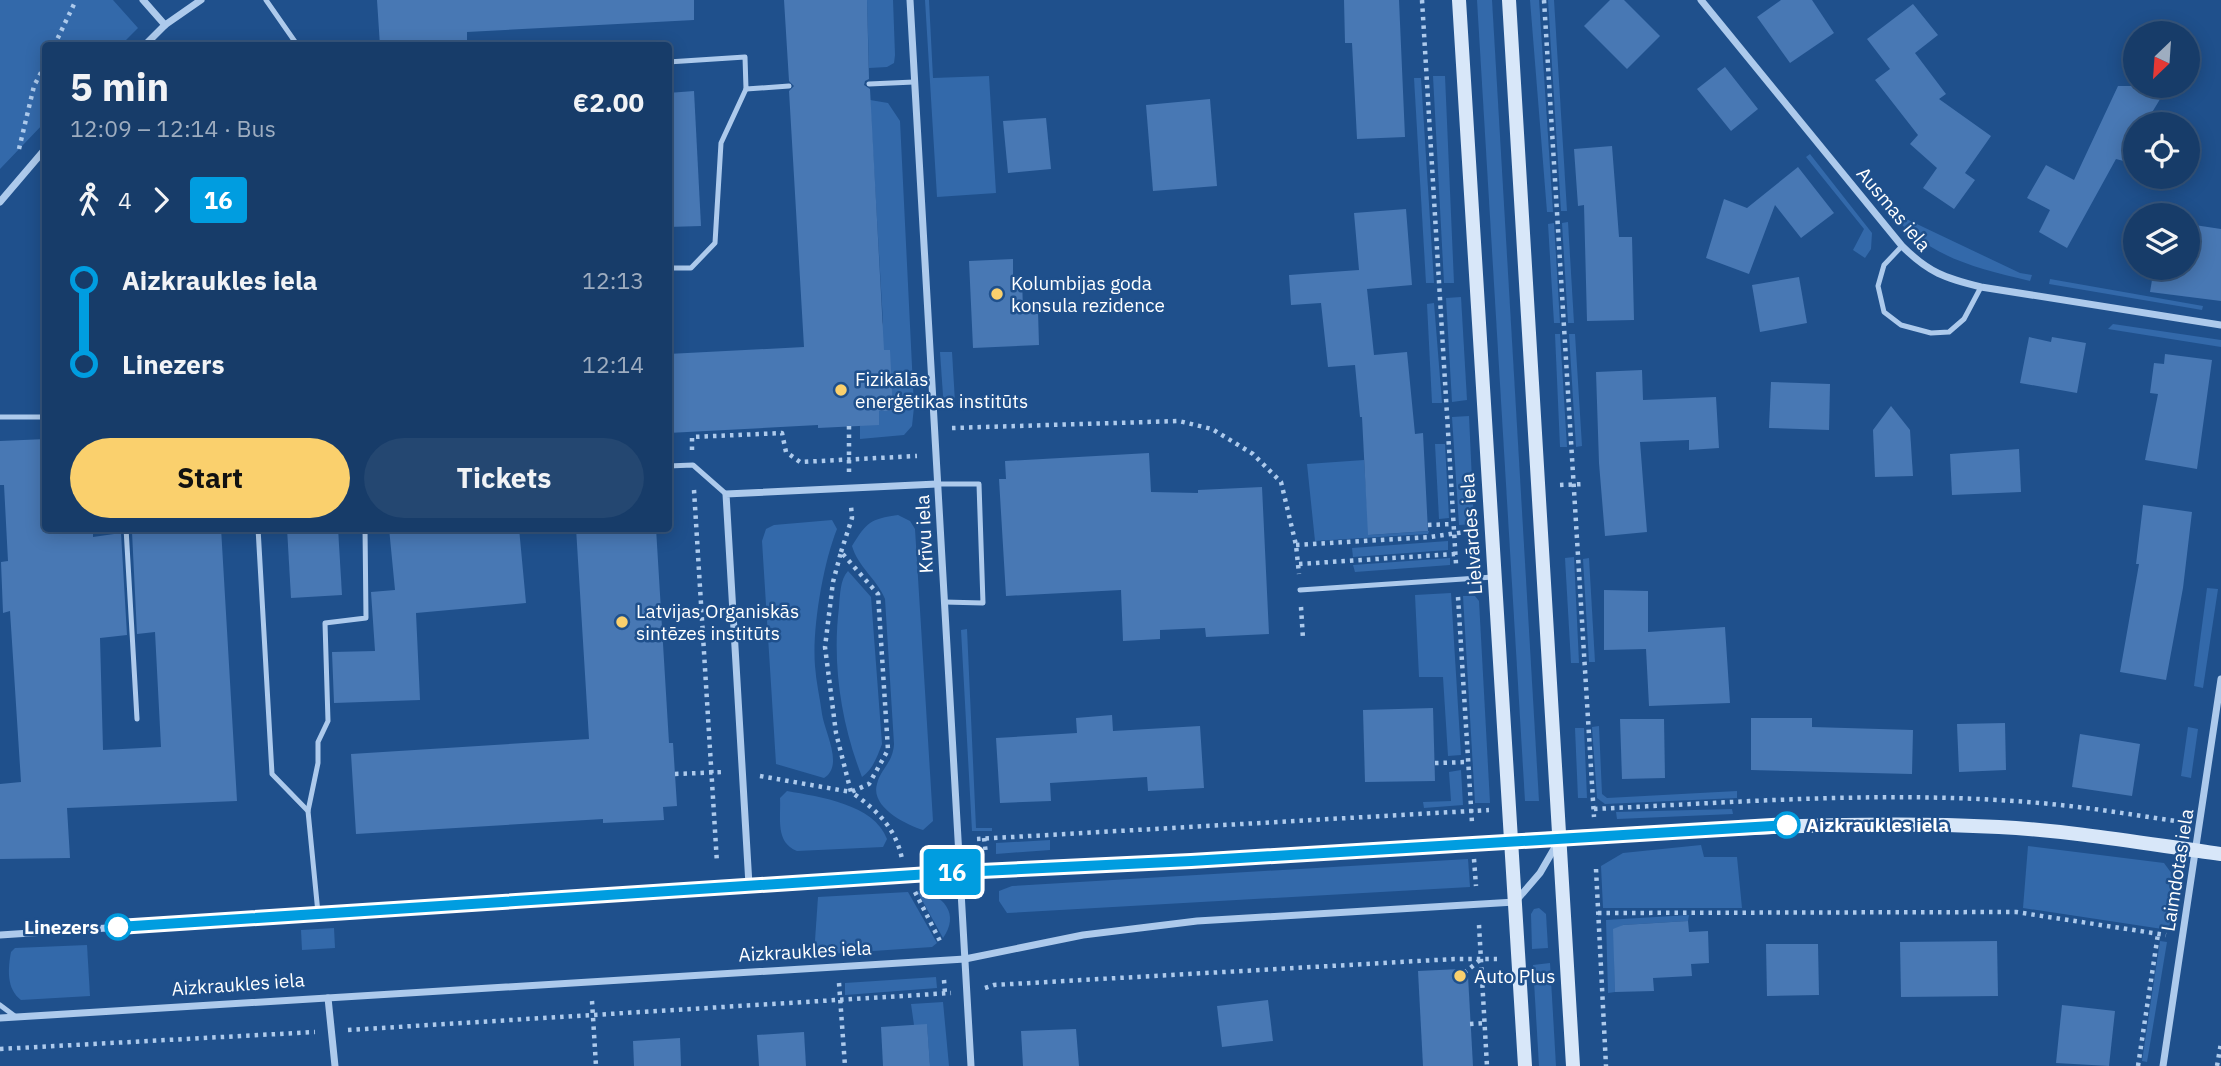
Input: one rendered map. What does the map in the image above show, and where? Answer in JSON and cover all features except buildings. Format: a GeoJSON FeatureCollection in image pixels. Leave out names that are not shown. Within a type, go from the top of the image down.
{"type":"FeatureCollection","features":[{"type":"Feature","properties":{"kind":"main road","name":"Lielvārdes iela"},"geometry":{"type":"LineString","coordinates":[[1459,0],[1525,1066]]}},
{"type":"Feature","properties":{"kind":"main road"},"geometry":{"type":"LineString","coordinates":[[1509,0],[1573,1066]]}},
{"type":"Feature","properties":{"kind":"main road"},"geometry":{"type":"LineString","coordinates":[[1511,841],[1796,825],[1891,825],[1999,827],[2082,834],[2221,854]]}},
{"type":"Feature","properties":{"kind":"street"},"geometry":{"type":"LineString","coordinates":[[142,0],[164,25]]}},
{"type":"Feature","properties":{"kind":"street"},"geometry":{"type":"LineString","coordinates":[[148,42],[164,25],[201,0]]}},
{"type":"Feature","properties":{"kind":"street","name":"Krīvu iela"},"geometry":{"type":"LineString","coordinates":[[910,0],[971,1066]]}},
{"type":"Feature","properties":{"kind":"street","name":"Ausmas iela"},"geometry":{"type":"LineString","coordinates":[[1701,0],[1902,246],[1921,265],[1948,279],[1981,287],[2221,326]]}},
{"type":"Feature","properties":{"kind":"street"},"geometry":{"type":"LineString","coordinates":[[0,202],[42,153]]}},
{"type":"Feature","properties":{"kind":"street"},"geometry":{"type":"LineString","coordinates":[[749,886],[726,494],[937,484]]}},
{"type":"Feature","properties":{"kind":"street","name":"Laimdotas iela"},"geometry":{"type":"LineString","coordinates":[[2163,1066],[2221,679]]}},
{"type":"Feature","properties":{"kind":"street"},"geometry":{"type":"LineString","coordinates":[[1515,902],[1540,873],[1559,839]]}},
{"type":"Feature","properties":{"kind":"street"},"geometry":{"type":"LineString","coordinates":[[2,936],[960,872],[1511,841]]}},
{"type":"Feature","properties":{"kind":"street","name":"Aizkraukles iela"},"geometry":{"type":"LineString","coordinates":[[0,1018],[965,960],[1083,935],[1197,921],[1515,902]]}},
{"type":"Feature","properties":{"kind":"street"},"geometry":{"type":"LineString","coordinates":[[328,998],[335,1066]]}},
{"type":"Feature","properties":{"kind":"lane"},"geometry":{"type":"LineString","coordinates":[[266,0],[295,42]]}},
{"type":"Feature","properties":{"kind":"lane"},"geometry":{"type":"LineString","coordinates":[[672,62],[745,57],[746,89],[721,143],[715,243],[691,268],[672,268]]}},
{"type":"Feature","properties":{"kind":"lane"},"geometry":{"type":"LineString","coordinates":[[869,84],[914,82]]}},
{"type":"Feature","properties":{"kind":"lane"},"geometry":{"type":"LineString","coordinates":[[746,89],[789,86]]}},
{"type":"Feature","properties":{"kind":"lane"},"geometry":{"type":"LineString","coordinates":[[1902,246],[1884,265],[1878,286],[1884,312],[1900,325],[1931,333],[1949,332],[1964,319],[1981,287]]}},
{"type":"Feature","properties":{"kind":"lane"},"geometry":{"type":"LineString","coordinates":[[0,417],[42,417]]}},
{"type":"Feature","properties":{"kind":"lane"},"geometry":{"type":"LineString","coordinates":[[672,466],[693,465],[726,494]]}},
{"type":"Feature","properties":{"kind":"lane"},"geometry":{"type":"LineString","coordinates":[[937,484],[979,484],[984,603],[944,602]]}},
{"type":"Feature","properties":{"kind":"lane"},"geometry":{"type":"LineString","coordinates":[[126,532],[137,719]]}},
{"type":"Feature","properties":{"kind":"lane"},"geometry":{"type":"LineString","coordinates":[[258,532],[272,774],[308,811]]}},
{"type":"Feature","properties":{"kind":"lane"},"geometry":{"type":"LineString","coordinates":[[318,914],[308,811],[318,763],[318,742],[328,721],[325,623],[366,618],[365,532]]}},
{"type":"Feature","properties":{"kind":"lane"},"geometry":{"type":"LineString","coordinates":[[1300,590],[1493,577]]}},
{"type":"Feature","properties":{"kind":"lane"},"geometry":{"type":"LineString","coordinates":[[0,1005],[16,1017]]}},
{"type":"Feature","properties":{"kind":"path"},"geometry":{"type":"LineString","coordinates":[[56,42],[76,0]]}},
{"type":"Feature","properties":{"kind":"path"},"geometry":{"type":"LineString","coordinates":[[1422,0],[1472,823]]}},
{"type":"Feature","properties":{"kind":"path"},"geometry":{"type":"LineString","coordinates":[[1544,0],[1594,818]]}},
{"type":"Feature","properties":{"kind":"path"},"geometry":{"type":"LineString","coordinates":[[18,152],[34,86],[42,71]]}},
{"type":"Feature","properties":{"kind":"path"},"geometry":{"type":"LineString","coordinates":[[934,429],[1179,421],[1212,429],[1253,454],[1281,482],[1296,545],[1303,639]]}},
{"type":"Feature","properties":{"kind":"path"},"geometry":{"type":"LineString","coordinates":[[849,426],[849,460]]}},
{"type":"Feature","properties":{"kind":"path"},"geometry":{"type":"LineString","coordinates":[[1428,525],[1453,524]]}},
{"type":"Feature","properties":{"kind":"path"},"geometry":{"type":"LineString","coordinates":[[1296,545],[1430,537],[1454,532],[1490,530]]}},
{"type":"Feature","properties":{"kind":"path"},"geometry":{"type":"LineString","coordinates":[[841,552],[878,594],[888,750],[869,784],[851,792],[836,733],[825,647],[832,582],[841,552]]}},
{"type":"Feature","properties":{"kind":"path"},"geometry":{"type":"LineString","coordinates":[[1298,564],[1455,554]]}},
{"type":"Feature","properties":{"kind":"path"},"geometry":{"type":"LineString","coordinates":[[1435,763],[1468,762]]}},
{"type":"Feature","properties":{"kind":"path"},"geometry":{"type":"LineString","coordinates":[[675,774],[712,771],[743,773],[851,792],[871,806],[889,825],[903,864]]}},
{"type":"Feature","properties":{"kind":"path"},"geometry":{"type":"LineString","coordinates":[[1586,804],[1594,803]]}},
{"type":"Feature","properties":{"kind":"path"},"geometry":{"type":"LineString","coordinates":[[972,839],[1490,810]]}},
{"type":"Feature","properties":{"kind":"path"},"geometry":{"type":"LineString","coordinates":[[985,838],[986,854]]}},
{"type":"Feature","properties":{"kind":"path"},"geometry":{"type":"LineString","coordinates":[[1474,858],[1476,886]]}},
{"type":"Feature","properties":{"kind":"path"},"geometry":{"type":"LineString","coordinates":[[1597,869],[1606,1066]]}},
{"type":"Feature","properties":{"kind":"path"},"geometry":{"type":"LineString","coordinates":[[914,891],[940,941]]}},
{"type":"Feature","properties":{"kind":"path"},"geometry":{"type":"LineString","coordinates":[[1598,913],[2016,912],[2182,938]]}},
{"type":"Feature","properties":{"kind":"path"},"geometry":{"type":"LineString","coordinates":[[1479,925],[1487,1066]]}},
{"type":"Feature","properties":{"kind":"path"},"geometry":{"type":"LineString","coordinates":[[2138,1066],[2158,934]]}},
{"type":"Feature","properties":{"kind":"path"},"geometry":{"type":"LineString","coordinates":[[978,990],[994,985],[1454,959],[1501,959]]}},
{"type":"Feature","properties":{"kind":"path"},"geometry":{"type":"LineString","coordinates":[[1464,973],[1481,960]]}},
{"type":"Feature","properties":{"kind":"path"},"geometry":{"type":"LineString","coordinates":[[838,968],[845,1066]]}},
{"type":"Feature","properties":{"kind":"path"},"geometry":{"type":"LineString","coordinates":[[994,975],[994,985]]}},
{"type":"Feature","properties":{"kind":"path"},"geometry":{"type":"LineString","coordinates":[[944,980],[945,994]]}},
{"type":"Feature","properties":{"kind":"path"},"geometry":{"type":"LineString","coordinates":[[591,982],[596,1066]]}},
{"type":"Feature","properties":{"kind":"path"},"geometry":{"type":"LineString","coordinates":[[0,1049],[955,993]]}},
{"type":"Feature","properties":{"kind":"path"},"geometry":{"type":"LineString","coordinates":[[1470,1024],[1485,1023]]}},
{"type":"Feature","properties":{"kind":"path"},"geometry":{"type":"LineString","coordinates":[[2217,1066],[2221,1043]]}},
{"type":"Feature","properties":{"kind":"shaded area"},"geometry":{"type":"Polygon","coordinates":[[[0,0],[113,0],[138,28],[124,42],[42,42],[42,125],[0,169],[0,0]]]}},
{"type":"Feature","properties":{"kind":"shaded area"},"geometry":{"type":"Polygon","coordinates":[[[867,0],[893,0],[895,55],[894,63],[887,67],[869,68],[867,0]]]}},
{"type":"Feature","properties":{"kind":"shaded area"},"geometry":{"type":"Polygon","coordinates":[[[925,0],[929,0],[933,78],[989,76],[996,193],[937,197],[925,0]]]}},
{"type":"Feature","properties":{"kind":"shaded area"},"geometry":{"type":"Polygon","coordinates":[[[1477,0],[1492,0],[1539,801],[1525,801],[1477,0]]]}},
{"type":"Feature","properties":{"kind":"shaded area"},"geometry":{"type":"Polygon","coordinates":[[[1530,0],[1539,0],[1553,212],[1547,212],[1530,0]]]}},
{"type":"Feature","properties":{"kind":"shaded area"},"geometry":{"type":"Polygon","coordinates":[[[1548,0],[1554,0],[1567,211],[1561,211],[1548,0]]]}},
{"type":"Feature","properties":{"kind":"shaded area"},"geometry":{"type":"Polygon","coordinates":[[[1433,76],[1445,76],[1454,283],[1444,283],[1433,76]]]}},
{"type":"Feature","properties":{"kind":"shaded area"},"geometry":{"type":"Polygon","coordinates":[[[1414,78],[1421,78],[1434,283],[1426,283],[1414,78]]]}},
{"type":"Feature","properties":{"kind":"shaded area"},"geometry":{"type":"Polygon","coordinates":[[[870,100],[888,103],[900,121],[914,407],[912,426],[904,435],[860,439],[860,426],[879,411],[893,411],[876,350],[883,322],[870,100]]]}},
{"type":"Feature","properties":{"kind":"shaded area"},"geometry":{"type":"Polygon","coordinates":[[[1810,154],[1872,233],[1871,249],[1865,258],[1853,250],[1864,229],[1806,157],[1810,154]]]}},
{"type":"Feature","properties":{"kind":"shaded area"},"geometry":{"type":"Polygon","coordinates":[[[1885,199],[1900,216],[2020,273],[2032,275],[2030,281],[1966,263],[1930,246],[1897,220],[1881,202],[1885,199]]]}},
{"type":"Feature","properties":{"kind":"shaded area"},"geometry":{"type":"Polygon","coordinates":[[[1568,222],[1574,323],[1568,323],[1562,223],[1568,222]]]}},
{"type":"Feature","properties":{"kind":"shaded area"},"geometry":{"type":"Polygon","coordinates":[[[1554,223],[1560,323],[1554,323],[1548,224],[1554,223]]]}},
{"type":"Feature","properties":{"kind":"shaded area"},"geometry":{"type":"Polygon","coordinates":[[[2050,279],[2203,306],[2202,310],[2049,284],[2050,279]]]}},
{"type":"Feature","properties":{"kind":"shaded area"},"geometry":{"type":"Polygon","coordinates":[[[1461,297],[1467,400],[1452,402],[1446,298],[1461,297]]]}},
{"type":"Feature","properties":{"kind":"shaded area"},"geometry":{"type":"Polygon","coordinates":[[[1434,303],[1442,403],[1432,403],[1427,304],[1434,303]]]}},
{"type":"Feature","properties":{"kind":"shaded area"},"geometry":{"type":"Polygon","coordinates":[[[2113,324],[2221,340],[2221,347],[2108,329],[2113,324]]]}},
{"type":"Feature","properties":{"kind":"shaded area"},"geometry":{"type":"Polygon","coordinates":[[[1555,334],[1560,334],[1567,447],[1560,447],[1555,334]]]}},
{"type":"Feature","properties":{"kind":"shaded area"},"geometry":{"type":"Polygon","coordinates":[[[1569,334],[1575,334],[1582,446],[1576,447],[1569,334]]]}},
{"type":"Feature","properties":{"kind":"shaded area"},"geometry":{"type":"Polygon","coordinates":[[[940,352],[952,352],[955,402],[944,410],[940,352]]]}},
{"type":"Feature","properties":{"kind":"shaded area"},"geometry":{"type":"Polygon","coordinates":[[[1469,416],[1474,524],[1459,525],[1452,417],[1469,416]]]}},
{"type":"Feature","properties":{"kind":"shaded area"},"geometry":{"type":"Polygon","coordinates":[[[1435,444],[1445,444],[1449,518],[1439,519],[1435,444]]]}},
{"type":"Feature","properties":{"kind":"shaded area"},"geometry":{"type":"Polygon","coordinates":[[[1364,460],[1369,535],[1429,531],[1428,534],[1315,541],[1307,464],[1364,460]]]}},
{"type":"Feature","properties":{"kind":"shaded area"},"geometry":{"type":"Polygon","coordinates":[[[898,515],[910,521],[915,529],[933,821],[923,830],[891,814],[876,792],[879,778],[894,744],[885,599],[852,546],[870,523],[898,515]]]}},
{"type":"Feature","properties":{"kind":"shaded area"},"geometry":{"type":"Polygon","coordinates":[[[832,520],[837,529],[827,560],[815,634],[816,672],[822,714],[833,757],[830,773],[824,778],[776,764],[762,541],[766,529],[774,525],[832,520]]]}},
{"type":"Feature","properties":{"kind":"shaded area"},"geometry":{"type":"Polygon","coordinates":[[[1448,541],[1448,550],[1353,557],[1352,548],[1448,541]]]}},
{"type":"Feature","properties":{"kind":"shaded area"},"geometry":{"type":"Polygon","coordinates":[[[1574,557],[1579,663],[1571,663],[1565,558],[1574,557]]]}},
{"type":"Feature","properties":{"kind":"shaded area"},"geometry":{"type":"Polygon","coordinates":[[[1450,558],[1450,565],[1355,572],[1353,565],[1450,558]]]}},
{"type":"Feature","properties":{"kind":"shaded area"},"geometry":{"type":"Polygon","coordinates":[[[1589,558],[1595,662],[1589,662],[1583,559],[1589,558]]]}},
{"type":"Feature","properties":{"kind":"shaded area"},"geometry":{"type":"Polygon","coordinates":[[[848,571],[871,597],[882,744],[872,766],[862,777],[844,715],[838,672],[837,628],[840,593],[843,578],[848,571]]]}},
{"type":"Feature","properties":{"kind":"shaded area"},"geometry":{"type":"Polygon","coordinates":[[[2207,588],[2218,589],[2203,688],[2194,686],[2207,588]]]}},
{"type":"Feature","properties":{"kind":"shaded area"},"geometry":{"type":"Polygon","coordinates":[[[1451,593],[1461,755],[1448,756],[1443,677],[1419,677],[1415,595],[1451,593]]]}},
{"type":"Feature","properties":{"kind":"shaded area"},"geometry":{"type":"Polygon","coordinates":[[[1463,596],[1475,596],[1479,601],[1490,803],[1475,803],[1463,596]]]}},
{"type":"Feature","properties":{"kind":"shaded area"},"geometry":{"type":"Polygon","coordinates":[[[967,629],[976,828],[992,828],[992,831],[972,831],[961,630],[967,629]]]}},
{"type":"Feature","properties":{"kind":"shaded area"},"geometry":{"type":"Polygon","coordinates":[[[1599,726],[1602,794],[1607,798],[1737,791],[1737,798],[1605,804],[1597,798],[1592,727],[1599,726]]]}},
{"type":"Feature","properties":{"kind":"shaded area"},"geometry":{"type":"Polygon","coordinates":[[[2188,727],[2198,729],[2191,778],[2181,776],[2188,727]]]}},
{"type":"Feature","properties":{"kind":"shaded area"},"geometry":{"type":"Polygon","coordinates":[[[1575,728],[1584,728],[1587,798],[1578,798],[1575,728]]]}},
{"type":"Feature","properties":{"kind":"shaded area"},"geometry":{"type":"Polygon","coordinates":[[[1461,770],[1463,805],[1424,808],[1423,802],[1451,801],[1449,772],[1461,770]]]}},
{"type":"Feature","properties":{"kind":"shaded area"},"geometry":{"type":"Polygon","coordinates":[[[787,791],[830,800],[858,810],[880,827],[887,839],[883,847],[797,851],[790,847],[782,836],[780,822],[780,798],[787,791]]]}},
{"type":"Feature","properties":{"kind":"shaded area"},"geometry":{"type":"Polygon","coordinates":[[[1732,809],[1733,814],[1617,819],[1616,812],[1732,809]]]}},
{"type":"Feature","properties":{"kind":"shaded area"},"geometry":{"type":"Polygon","coordinates":[[[1050,840],[1050,850],[996,854],[996,843],[1050,840]]]}},
{"type":"Feature","properties":{"kind":"shaded area"},"geometry":{"type":"Polygon","coordinates":[[[1701,845],[1704,857],[1737,857],[1742,908],[1603,908],[1601,866],[1623,853],[1701,845]]]}},
{"type":"Feature","properties":{"kind":"shaded area"},"geometry":{"type":"Polygon","coordinates":[[[2028,846],[2164,863],[2175,878],[2169,930],[2023,908],[2028,846]]]}},
{"type":"Feature","properties":{"kind":"shaded area"},"geometry":{"type":"Polygon","coordinates":[[[1468,859],[1470,887],[1007,913],[999,901],[999,891],[1012,886],[1468,859]]]}},
{"type":"Feature","properties":{"kind":"shaded area"},"geometry":{"type":"Polygon","coordinates":[[[917,891],[935,896],[946,907],[950,921],[943,938],[917,891]]]}},
{"type":"Feature","properties":{"kind":"shaded area"},"geometry":{"type":"Polygon","coordinates":[[[908,892],[937,943],[932,947],[814,955],[818,897],[908,892]]]}},
{"type":"Feature","properties":{"kind":"shaded area"},"geometry":{"type":"Polygon","coordinates":[[[1539,908],[1546,914],[1548,948],[1532,949],[1531,914],[1534,909],[1539,908]]]}},
{"type":"Feature","properties":{"kind":"shaded area"},"geometry":{"type":"Polygon","coordinates":[[[1689,915],[1688,921],[1623,925],[1614,930],[1615,992],[1608,993],[1606,920],[1689,915]]]}},
{"type":"Feature","properties":{"kind":"shaded area"},"geometry":{"type":"Polygon","coordinates":[[[334,928],[335,948],[302,950],[301,930],[334,928]]]}},
{"type":"Feature","properties":{"kind":"shaded area"},"geometry":{"type":"Polygon","coordinates":[[[2160,941],[2167,942],[2147,1062],[2142,1061],[2160,941]]]}},
{"type":"Feature","properties":{"kind":"shaded area"},"geometry":{"type":"Polygon","coordinates":[[[87,945],[90,996],[21,1000],[16,995],[10,984],[9,971],[11,952],[15,948],[87,945]]]}},
{"type":"Feature","properties":{"kind":"shaded area"},"geometry":{"type":"Polygon","coordinates":[[[1550,963],[1556,1066],[1539,1066],[1533,965],[1550,963]]]}},
{"type":"Feature","properties":{"kind":"shaded area"},"geometry":{"type":"Polygon","coordinates":[[[936,977],[937,988],[845,995],[845,983],[936,977]]]}},
{"type":"Feature","properties":{"kind":"shaded area"},"geometry":{"type":"Polygon","coordinates":[[[943,1002],[949,1066],[930,1066],[927,1025],[914,1025],[911,1004],[943,1002]]]}},
{"type":"Feature","properties":{"kind":"bus line","name":"16"},"geometry":{"type":"LineString","coordinates":[[118,927],[960,872],[1191,861],[1787,825]]}},
{"type":"Feature","properties":{"kind":"place","name":"Kolumbijas goda konsula rezidence"},"geometry":{"type":"Point","coordinates":[997,294]}},
{"type":"Feature","properties":{"kind":"place","name":"Fizikālās enerģētikas institūts"},"geometry":{"type":"Point","coordinates":[841,390]}},
{"type":"Feature","properties":{"kind":"place","name":"Latvijas Organiskās sintēzes institūts"},"geometry":{"type":"Point","coordinates":[622,622]}},
{"type":"Feature","properties":{"kind":"place","name":"Aizkraukles iela"},"geometry":{"type":"Point","coordinates":[1787,825]}},
{"type":"Feature","properties":{"kind":"place","name":"Linezers"},"geometry":{"type":"Point","coordinates":[118,927]}},
{"type":"Feature","properties":{"kind":"place","name":"Auto Plus"},"geometry":{"type":"Point","coordinates":[1460,976]}}]}
